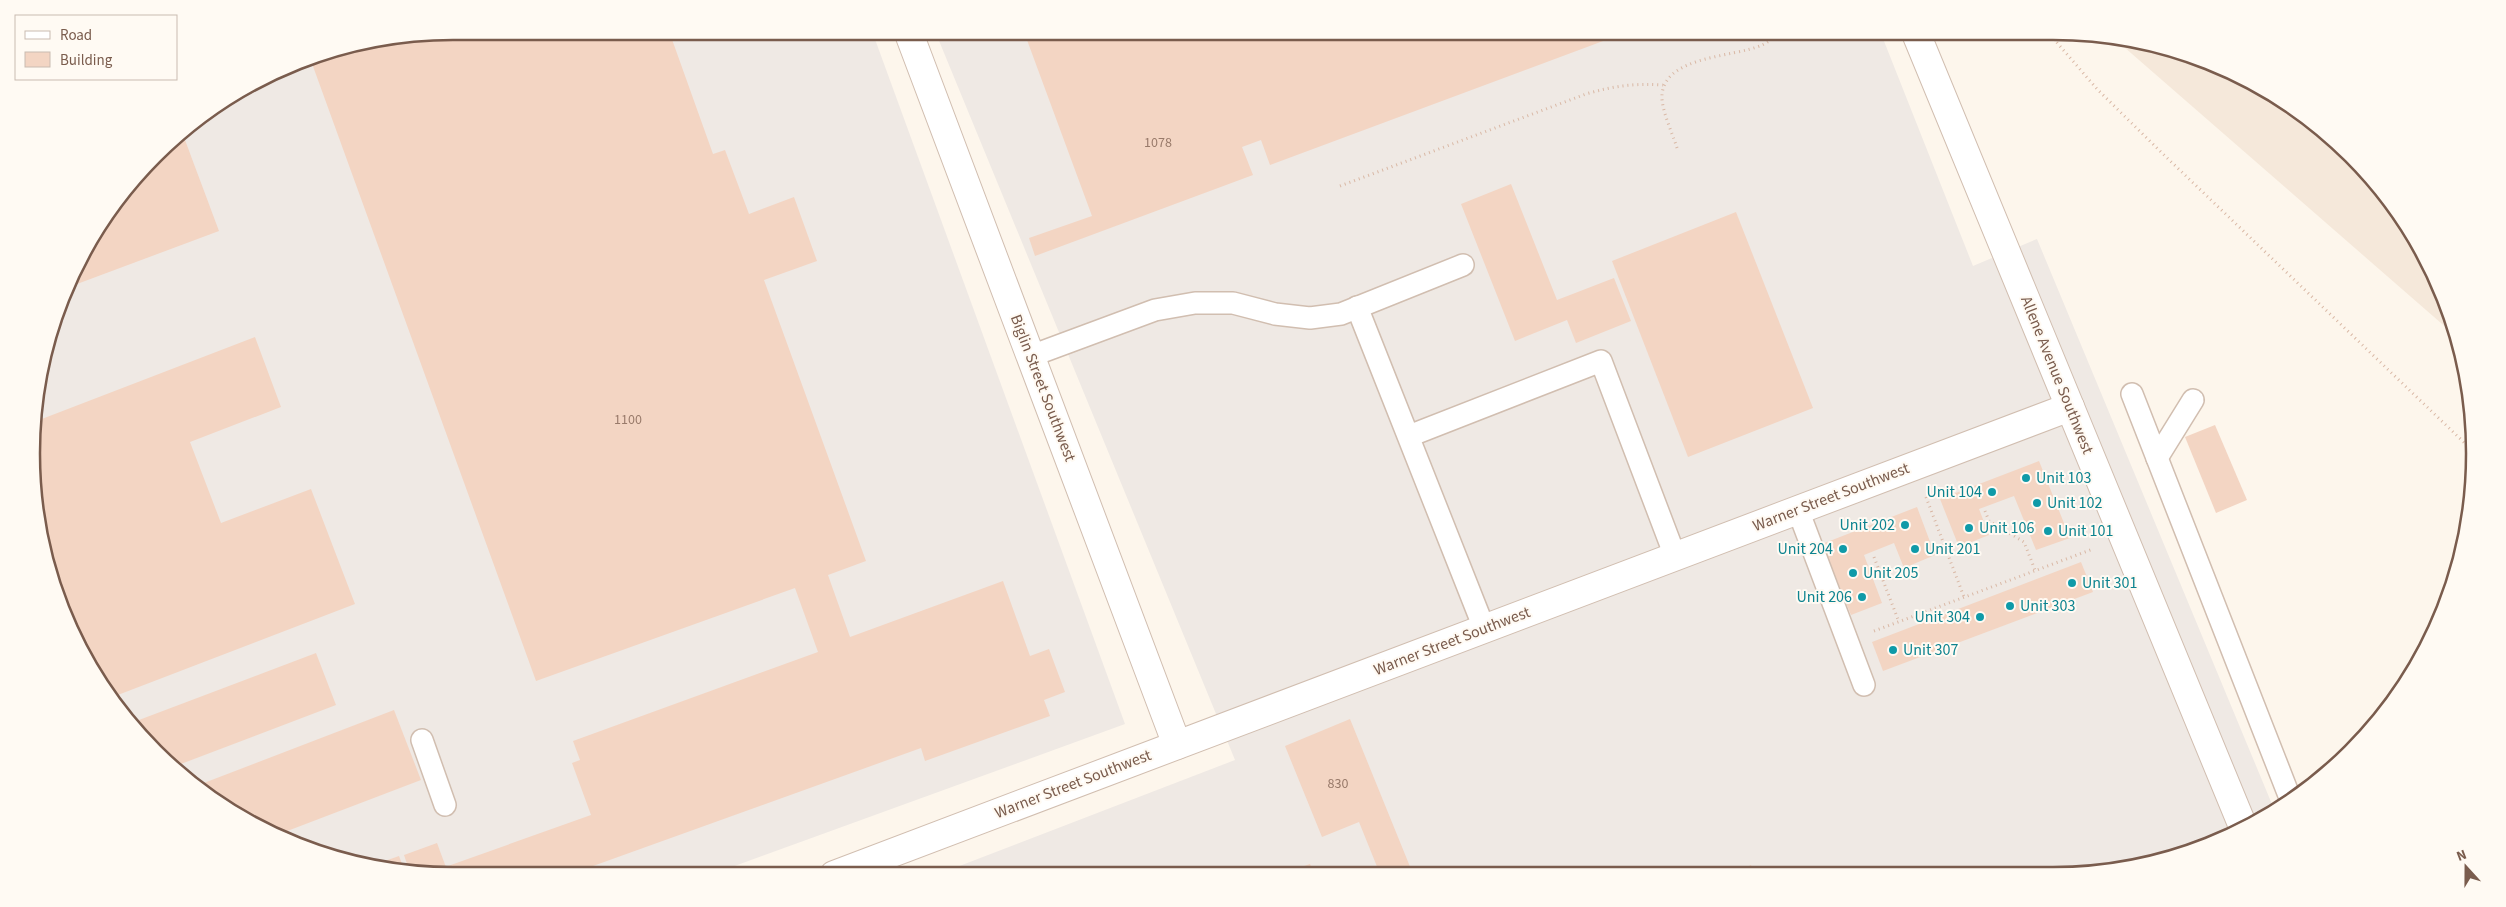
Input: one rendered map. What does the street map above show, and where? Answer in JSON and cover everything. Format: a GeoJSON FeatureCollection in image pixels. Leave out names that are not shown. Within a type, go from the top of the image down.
{"type":"FeatureCollection","features":[{"type":"Feature","properties":{"kind":"street","name":"Biglin Street Southwest"},"geometry":{"type":"LineString","coordinates":[[911,40],[1177,745]]}},
{"type":"Feature","properties":{"kind":"street","name":"Allene Avenue Southwest"},"geometry":{"type":"LineString","coordinates":[[1919,40],[2241,821]]}},
{"type":"Feature","properties":{"kind":"street","name":"Warner Street Southwest"},"geometry":{"type":"LineString","coordinates":[[855,867],[2070,407]]}},
{"type":"Feature","properties":{"kind":"lane"},"geometry":{"type":"LineString","coordinates":[[1031,356],[1155,310],[1195,303],[1233,303],[1275,314],[1310,318],[1341,314],[1463,265]]}},
{"type":"Feature","properties":{"kind":"lane"},"geometry":{"type":"LineString","coordinates":[[1357,307],[1484,628]]}},
{"type":"Feature","properties":{"kind":"lane"},"geometry":{"type":"LineString","coordinates":[[1409,436],[1601,361],[1675,556]]}},
{"type":"Feature","properties":{"kind":"lane"},"geometry":{"type":"LineString","coordinates":[[2132,394],[2288,793]]}},
{"type":"Feature","properties":{"kind":"lane"},"geometry":{"type":"LineString","coordinates":[[2157,458],[2193,400]]}},
{"type":"Feature","properties":{"kind":"lane"},"geometry":{"type":"LineString","coordinates":[[1798,510],[1864,685]]}},
{"type":"Feature","properties":{"kind":"lane"},"geometry":{"type":"LineString","coordinates":[[422,740],[445,804]]}},
{"type":"Feature","properties":{"kind":"path"},"geometry":{"type":"LineString","coordinates":[[1678,148],[1664,111],[1663,85],[1673,72],[1686,65],[1762,45],[1769,40]]}},
{"type":"Feature","properties":{"kind":"path"},"geometry":{"type":"LineString","coordinates":[[2055,40],[2097,89],[2162,154],[2466,444]]}},
{"type":"Feature","properties":{"kind":"path"},"geometry":{"type":"LineString","coordinates":[[1340,186],[1604,88],[1638,84],[1663,85]]}},
{"type":"Feature","properties":{"kind":"path"},"geometry":{"type":"LineString","coordinates":[[1926,496],[1964,597]]}},
{"type":"Feature","properties":{"kind":"path"},"geometry":{"type":"LineString","coordinates":[[1985,511],[1989,521],[2024,542],[2036,570]]}},
{"type":"Feature","properties":{"kind":"path"},"geometry":{"type":"LineString","coordinates":[[1847,641],[2093,548]]}},
{"type":"Feature","properties":{"kind":"path"},"geometry":{"type":"LineString","coordinates":[[1874,557],[1898,622]]}},
{"type":"Feature","properties":{"kind":"shaded area"},"geometry":{"type":"Polygon","coordinates":[[[454,40],[875,40],[1125,724],[732,867],[426,866],[373,859],[346,853],[295,836],[247,812],[224,797],[202,782],[161,746],[125,705],[110,683],[95,660],[71,612],[54,561],[48,534],[41,481],[40,454],[41,426],[48,373],[54,346],[71,295],[95,247],[125,202],[161,161],[181,143],[202,125],[247,95],[295,71],[346,54],[400,44],[454,40]]]}},
{"type":"Feature","properties":{"kind":"shaded area"},"geometry":{"type":"Polygon","coordinates":[[[939,40],[1884,40],[1973,266],[2037,239],[2272,804],[2211,836],[2185,845],[2133,859],[2080,866],[957,867],[1235,760],[939,40]]]}},
{"type":"Feature","properties":{"kind":"shaded area"},"geometry":{"type":"Polygon","coordinates":[[[2124,47],[2160,54],[2211,71],[2259,95],[2304,125],[2325,143],[2363,181],[2396,224],[2411,247],[2435,295],[2446,327],[2124,47]]]}},
{"type":"Feature","properties":{"kind":"building"},"geometry":{"type":"Polygon","coordinates":[[[672,40],[713,154],[725,150],[749,214],[794,197],[817,261],[764,280],[866,561],[828,575],[850,637],[1003,581],[1030,656],[1049,649],[1065,692],[1044,700],[1050,716],[925,761],[921,748],[590,867],[448,867],[591,815],[572,763],[580,760],[573,741],[818,652],[795,588],[536,681],[313,65],[346,54],[373,48],[426,41],[672,40]]]}},
{"type":"Feature","properties":{"kind":"building"},"geometry":{"type":"Polygon","coordinates":[[[1027,40],[1606,40],[1270,165],[1261,140],[1242,147],[1253,175],[1035,256],[1029,238],[1092,216],[1027,40]]]}},
{"type":"Feature","properties":{"kind":"building"},"geometry":{"type":"Polygon","coordinates":[[[185,140],[219,231],[76,284],[95,247],[125,202],[161,161],[185,140]]]}},
{"type":"Feature","properties":{"kind":"building"},"geometry":{"type":"Polygon","coordinates":[[[1511,184],[1557,300],[1614,278],[1631,321],[1576,343],[1567,320],[1515,341],[1461,204],[1511,184]]]}},
{"type":"Feature","properties":{"kind":"building"},"geometry":{"type":"Polygon","coordinates":[[[1736,212],[1813,408],[1688,457],[1612,261],[1736,212]]]}},
{"type":"Feature","properties":{"kind":"building"},"geometry":{"type":"Polygon","coordinates":[[[255,337],[281,407],[190,442],[221,523],[311,489],[355,604],[118,695],[95,660],[71,612],[54,561],[48,534],[41,481],[42,419],[255,337]]]}},
{"type":"Feature","properties":{"kind":"building"},"geometry":{"type":"Polygon","coordinates":[[[2215,425],[2247,500],[2216,513],[2185,437],[2215,425]]]}},
{"type":"Feature","properties":{"kind":"building"},"geometry":{"type":"Polygon","coordinates":[[[2039,461],[2070,538],[2036,550],[2014,496],[1979,509],[1989,535],[1959,547],[1940,499],[2039,461]]]}},
{"type":"Feature","properties":{"kind":"building"},"geometry":{"type":"Polygon","coordinates":[[[1917,507],[1935,555],[1904,568],[1894,543],[1864,555],[1882,603],[1851,615],[1822,544],[1917,507]]]}},
{"type":"Feature","properties":{"kind":"building"},"geometry":{"type":"Polygon","coordinates":[[[2081,562],[2093,592],[1883,671],[1872,642],[2081,562]]]}},
{"type":"Feature","properties":{"kind":"building"},"geometry":{"type":"Polygon","coordinates":[[[316,653],[336,705],[181,764],[161,746],[138,720],[316,653]]]}},
{"type":"Feature","properties":{"kind":"building"},"geometry":{"type":"Polygon","coordinates":[[[394,710],[421,780],[286,831],[247,812],[204,783],[394,710]]]}},
{"type":"Feature","properties":{"kind":"building"},"geometry":{"type":"Polygon","coordinates":[[[1350,719],[1410,867],[1377,867],[1359,822],[1322,837],[1285,746],[1350,719]]]}},
{"type":"Feature","properties":{"kind":"building"},"geometry":{"type":"Polygon","coordinates":[[[437,843],[446,867],[407,864],[404,855],[437,843]]]}},
{"type":"Feature","properties":{"kind":"building"},"geometry":{"type":"Polygon","coordinates":[[[399,856],[402,863],[400,863],[385,861],[399,856]]]}},
{"type":"Feature","properties":{"kind":"place","name":"Unit 103"},"geometry":{"type":"Point","coordinates":[2026,478]}},
{"type":"Feature","properties":{"kind":"place","name":"Unit 104"},"geometry":{"type":"Point","coordinates":[1992,492]}},
{"type":"Feature","properties":{"kind":"place","name":"Unit 102"},"geometry":{"type":"Point","coordinates":[2037,503]}},
{"type":"Feature","properties":{"kind":"place","name":"Unit 202"},"geometry":{"type":"Point","coordinates":[1905,525]}},
{"type":"Feature","properties":{"kind":"place","name":"Unit 106"},"geometry":{"type":"Point","coordinates":[1969,528]}},
{"type":"Feature","properties":{"kind":"place","name":"Unit 101"},"geometry":{"type":"Point","coordinates":[2048,531]}},
{"type":"Feature","properties":{"kind":"place","name":"Unit 204"},"geometry":{"type":"Point","coordinates":[1843,549]}},
{"type":"Feature","properties":{"kind":"place","name":"Unit 201"},"geometry":{"type":"Point","coordinates":[1915,549]}},
{"type":"Feature","properties":{"kind":"place","name":"Unit 205"},"geometry":{"type":"Point","coordinates":[1853,573]}},
{"type":"Feature","properties":{"kind":"place","name":"Unit 301"},"geometry":{"type":"Point","coordinates":[2072,583]}},
{"type":"Feature","properties":{"kind":"place","name":"Unit 206"},"geometry":{"type":"Point","coordinates":[1862,597]}},
{"type":"Feature","properties":{"kind":"place","name":"Unit 303"},"geometry":{"type":"Point","coordinates":[2010,606]}},
{"type":"Feature","properties":{"kind":"place","name":"Unit 304"},"geometry":{"type":"Point","coordinates":[1980,617]}},
{"type":"Feature","properties":{"kind":"place","name":"Unit 307"},"geometry":{"type":"Point","coordinates":[1893,650]}}]}
